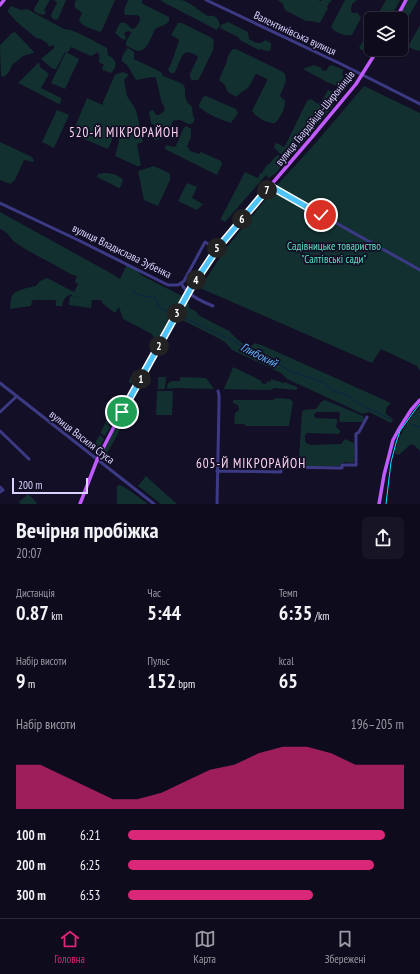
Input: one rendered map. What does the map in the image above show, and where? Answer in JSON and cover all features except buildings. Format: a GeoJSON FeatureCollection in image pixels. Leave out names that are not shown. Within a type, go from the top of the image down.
{"type":"FeatureCollection","features":[{"type":"Feature","properties":{"kind":"main road"},"geometry":{"type":"LineString","coordinates":[[0,5],[4,0]]}},
{"type":"Feature","properties":{"kind":"main road"},"geometry":{"type":"LineString","coordinates":[[400,12],[406,0]]}},
{"type":"Feature","properties":{"kind":"main road","name":"вулиця Гвардійців-Широнінців"},"geometry":{"type":"LineString","coordinates":[[80,504],[116,421],[162,342],[191,288],[217,249],[349,93],[374,56]]}},
{"type":"Feature","properties":{"kind":"main road"},"geometry":{"type":"LineString","coordinates":[[379,504],[382,482],[393,440],[406,416],[420,400]]}},
{"type":"Feature","properties":{"kind":"street","name":"Валентинівська вулиця"},"geometry":{"type":"LineString","coordinates":[[206,0],[420,104]]}},
{"type":"Feature","properties":{"kind":"street"},"geometry":{"type":"LineString","coordinates":[[270,186],[420,270]]}},
{"type":"Feature","properties":{"kind":"street","name":"вулиця Владислава Зубенка"},"geometry":{"type":"LineString","coordinates":[[0,203],[168,285],[181,283],[185,279],[205,242],[217,249]]}},
{"type":"Feature","properties":{"kind":"street","name":"вулиця Владислава Зубенка"},"geometry":{"type":"LineString","coordinates":[[181,283],[187,292],[201,301],[213,306]]}},
{"type":"Feature","properties":{"kind":"street","name":"вулиця Василя Стуса"},"geometry":{"type":"LineString","coordinates":[[0,383],[154,504]]}},
{"type":"Feature","properties":{"kind":"street"},"geometry":{"type":"LineString","coordinates":[[217,504],[218,391]]}},
{"type":"Feature","properties":{"kind":"street"},"geometry":{"type":"LineString","coordinates":[[0,412],[17,396]]}},
{"type":"Feature","properties":{"kind":"street"},"geometry":{"type":"LineString","coordinates":[[217,471],[281,472],[281,467],[342,468],[342,465],[356,465],[356,434],[359,432],[367,417]]}},
{"type":"Feature","properties":{"kind":"street"},"geometry":{"type":"LineString","coordinates":[[0,431],[29,459]]}},
{"type":"Feature","properties":{"kind":"street"},"geometry":{"type":"LineString","coordinates":[[0,487],[1,491]]}},
{"type":"Feature","properties":{"kind":"green space"},"geometry":{"type":"Polygon","coordinates":[[[39,0],[50,0],[44,10],[46,13],[43,15],[34,11],[39,0]]]}},
{"type":"Feature","properties":{"kind":"green space"},"geometry":{"type":"Polygon","coordinates":[[[54,0],[66,0],[58,19],[56,20],[52,18],[51,15],[57,3],[54,0]]]}},
{"type":"Feature","properties":{"kind":"green space"},"geometry":{"type":"Polygon","coordinates":[[[76,0],[115,0],[100,32],[88,28],[80,22],[79,20],[82,13],[75,7],[76,0]]]}},
{"type":"Feature","properties":{"kind":"green space"},"geometry":{"type":"Polygon","coordinates":[[[128,0],[142,0],[143,4],[169,17],[169,21],[166,24],[155,29],[149,43],[141,51],[126,46],[126,42],[131,32],[128,31],[124,33],[126,38],[125,40],[115,33],[120,23],[125,23],[132,29],[139,23],[140,17],[137,15],[125,15],[124,13],[128,0]]]}},
{"type":"Feature","properties":{"kind":"green space"},"geometry":{"type":"Polygon","coordinates":[[[278,0],[332,0],[329,3],[320,23],[306,21],[285,10],[283,4],[278,0]]]}},
{"type":"Feature","properties":{"kind":"green space"},"geometry":{"type":"Polygon","coordinates":[[[345,0],[357,0],[352,4],[351,10],[352,13],[358,13],[361,18],[352,35],[340,34],[331,27],[345,0]]]}},
{"type":"Feature","properties":{"kind":"green space"},"geometry":{"type":"Polygon","coordinates":[[[386,0],[400,0],[394,12],[379,12],[386,0]]]}},
{"type":"Feature","properties":{"kind":"green space"},"geometry":{"type":"Polygon","coordinates":[[[408,0],[418,0],[408,18],[408,12],[401,12],[408,0]]]}},
{"type":"Feature","properties":{"kind":"green space"},"geometry":{"type":"Polygon","coordinates":[[[161,1],[185,1],[208,16],[216,17],[220,25],[217,30],[161,1]]]}},
{"type":"Feature","properties":{"kind":"green space"},"geometry":{"type":"Polygon","coordinates":[[[11,6],[21,10],[27,9],[64,29],[80,34],[107,48],[108,55],[116,63],[115,68],[111,73],[103,70],[102,68],[104,65],[99,62],[97,52],[91,56],[71,47],[68,52],[65,52],[56,69],[53,69],[41,59],[54,48],[54,45],[49,47],[48,44],[41,39],[36,38],[17,22],[8,12],[11,6]]]}},
{"type":"Feature","properties":{"kind":"green space"},"geometry":{"type":"Polygon","coordinates":[[[228,22],[248,32],[249,39],[257,43],[261,43],[265,40],[271,43],[271,49],[269,51],[259,50],[220,28],[221,25],[228,22]]]}},
{"type":"Feature","properties":{"kind":"green space"},"geometry":{"type":"Polygon","coordinates":[[[178,23],[182,23],[212,38],[214,41],[213,50],[198,80],[192,80],[190,78],[190,74],[198,57],[192,53],[186,52],[182,56],[174,73],[171,73],[168,70],[179,41],[171,35],[178,23]]]}},
{"type":"Feature","properties":{"kind":"green space"},"geometry":{"type":"Polygon","coordinates":[[[420,25],[420,51],[409,47],[409,45],[420,25]]]}},
{"type":"Feature","properties":{"kind":"green space"},"geometry":{"type":"Polygon","coordinates":[[[15,32],[34,52],[23,56],[12,65],[9,72],[4,77],[1,76],[0,45],[12,33],[15,32]]]}},
{"type":"Feature","properties":{"kind":"green space"},"geometry":{"type":"Polygon","coordinates":[[[364,39],[364,52],[359,48],[364,39]]]}},
{"type":"Feature","properties":{"kind":"green space"},"geometry":{"type":"Polygon","coordinates":[[[128,48],[134,52],[134,59],[161,72],[163,76],[183,84],[187,102],[192,107],[193,116],[195,119],[192,124],[188,124],[180,120],[173,121],[165,136],[155,140],[152,138],[155,127],[151,123],[149,113],[153,110],[156,115],[158,115],[164,111],[164,106],[162,104],[156,78],[152,77],[136,80],[127,65],[122,61],[128,48]]]}},
{"type":"Feature","properties":{"kind":"green space"},"geometry":{"type":"Polygon","coordinates":[[[233,49],[236,49],[285,74],[286,81],[280,96],[285,101],[284,107],[281,116],[275,123],[262,120],[252,111],[267,79],[257,74],[255,75],[248,88],[237,97],[229,93],[225,85],[219,80],[228,56],[233,49]]]}},
{"type":"Feature","properties":{"kind":"green space"},"geometry":{"type":"Polygon","coordinates":[[[66,52],[79,59],[65,89],[51,83],[66,52]]]}},
{"type":"Feature","properties":{"kind":"green space"},"geometry":{"type":"Polygon","coordinates":[[[39,62],[40,67],[49,74],[41,88],[61,98],[61,102],[59,104],[18,83],[39,62]]]}},
{"type":"Feature","properties":{"kind":"green space"},"geometry":{"type":"Polygon","coordinates":[[[314,65],[322,68],[321,70],[326,71],[329,66],[332,65],[344,70],[342,73],[344,78],[337,86],[303,69],[314,65]]]}},
{"type":"Feature","properties":{"kind":"green space"},"geometry":{"type":"Polygon","coordinates":[[[123,72],[128,74],[124,80],[127,96],[135,108],[143,142],[137,144],[141,165],[139,166],[115,156],[119,141],[116,131],[108,149],[72,134],[87,98],[103,105],[114,77],[116,74],[123,72]]]}},
{"type":"Feature","properties":{"kind":"green space","name":"Садівницьке товариство \"Салтівські сади\""},"geometry":{"type":"Polygon","coordinates":[[[364,86],[420,113],[420,371],[417,366],[381,349],[372,363],[200,288],[227,247],[278,184],[313,146],[364,86]]]}},
{"type":"Feature","properties":{"kind":"green space"},"geometry":{"type":"Polygon","coordinates":[[[328,90],[335,93],[334,95],[336,97],[334,105],[295,151],[289,148],[283,155],[279,153],[274,147],[275,144],[277,143],[284,147],[285,146],[307,101],[311,99],[318,104],[328,90]]]}},
{"type":"Feature","properties":{"kind":"green space"},"geometry":{"type":"Polygon","coordinates":[[[206,96],[236,109],[238,113],[231,123],[210,115],[199,107],[203,97],[206,96]]]}},
{"type":"Feature","properties":{"kind":"green space"},"geometry":{"type":"Polygon","coordinates":[[[57,110],[69,115],[54,148],[42,142],[57,110]]]}},
{"type":"Feature","properties":{"kind":"green space"},"geometry":{"type":"Polygon","coordinates":[[[186,126],[191,129],[191,137],[187,146],[190,151],[199,154],[201,152],[221,161],[222,164],[217,175],[165,149],[166,145],[176,146],[183,129],[186,126]]]}},
{"type":"Feature","properties":{"kind":"green space"},"geometry":{"type":"Polygon","coordinates":[[[0,142],[32,157],[34,161],[24,160],[15,180],[10,184],[0,180],[0,142]]]}},
{"type":"Feature","properties":{"kind":"green space"},"geometry":{"type":"Polygon","coordinates":[[[278,155],[282,162],[277,172],[268,178],[266,175],[225,222],[221,220],[245,172],[258,178],[260,173],[262,173],[267,165],[278,155]]]}},
{"type":"Feature","properties":{"kind":"green space"},"geometry":{"type":"Polygon","coordinates":[[[154,166],[169,173],[170,175],[170,180],[158,206],[144,200],[138,171],[154,166]]]}},
{"type":"Feature","properties":{"kind":"green space"},"geometry":{"type":"Polygon","coordinates":[[[104,173],[119,176],[123,180],[120,188],[97,177],[98,174],[104,173]]]}},
{"type":"Feature","properties":{"kind":"green space"},"geometry":{"type":"Polygon","coordinates":[[[187,183],[197,187],[192,198],[203,204],[197,210],[178,201],[187,183]]]}},
{"type":"Feature","properties":{"kind":"green space"},"geometry":{"type":"Polygon","coordinates":[[[0,212],[120,279],[127,264],[138,270],[141,275],[182,296],[158,339],[155,340],[152,334],[123,319],[119,307],[115,313],[100,300],[92,300],[91,308],[69,305],[70,296],[83,298],[72,296],[71,294],[67,296],[62,306],[56,306],[56,301],[54,300],[34,300],[32,301],[31,306],[10,309],[13,294],[23,289],[36,286],[40,281],[47,278],[74,292],[78,284],[75,282],[77,276],[70,274],[27,250],[16,243],[6,232],[0,229],[0,212]]]}},
{"type":"Feature","properties":{"kind":"green space"},"geometry":{"type":"Polygon","coordinates":[[[187,302],[189,304],[189,308],[197,312],[198,315],[229,331],[242,343],[251,346],[255,343],[264,346],[391,403],[387,408],[386,414],[393,420],[391,423],[369,412],[363,414],[287,379],[281,373],[232,350],[225,342],[178,318],[187,302]]]}},
{"type":"Feature","properties":{"kind":"green space"},"geometry":{"type":"Polygon","coordinates":[[[233,367],[262,381],[261,383],[266,384],[267,381],[270,382],[271,379],[285,382],[297,387],[297,389],[224,389],[233,367]]]}},
{"type":"Feature","properties":{"kind":"green space"},"geometry":{"type":"Polygon","coordinates":[[[134,371],[139,377],[134,384],[129,383],[129,380],[134,371]]]}},
{"type":"Feature","properties":{"kind":"green space"},"geometry":{"type":"Polygon","coordinates":[[[158,377],[166,377],[165,389],[158,389],[158,377]]]}},
{"type":"Feature","properties":{"kind":"green space"},"geometry":{"type":"Polygon","coordinates":[[[180,377],[206,378],[214,389],[167,389],[169,383],[172,381],[180,381],[180,377]]]}},
{"type":"Feature","properties":{"kind":"green space"},"geometry":{"type":"Polygon","coordinates":[[[157,391],[173,391],[172,415],[156,415],[157,391]]]}},
{"type":"Feature","properties":{"kind":"green space"},"geometry":{"type":"Polygon","coordinates":[[[276,398],[290,399],[293,402],[289,426],[246,426],[244,424],[234,423],[235,413],[239,410],[238,405],[233,403],[234,400],[273,400],[276,398]]]}},
{"type":"Feature","properties":{"kind":"green space"},"geometry":{"type":"Polygon","coordinates":[[[325,400],[363,416],[364,420],[363,422],[341,422],[339,421],[340,413],[338,412],[317,412],[314,416],[315,418],[337,419],[336,427],[340,430],[340,432],[339,434],[307,433],[305,435],[305,441],[311,445],[341,444],[345,439],[354,443],[354,461],[353,463],[344,462],[339,466],[293,466],[293,461],[299,457],[302,412],[304,410],[316,409],[321,402],[325,400]]]}},
{"type":"Feature","properties":{"kind":"green space"},"geometry":{"type":"Polygon","coordinates":[[[420,407],[420,451],[411,444],[399,455],[395,454],[398,441],[404,429],[420,407]]]}},
{"type":"Feature","properties":{"kind":"green space"},"geometry":{"type":"Polygon","coordinates":[[[112,409],[115,411],[108,425],[110,427],[105,436],[100,433],[112,409]]]}},
{"type":"Feature","properties":{"kind":"green space"},"geometry":{"type":"Polygon","coordinates":[[[121,418],[125,421],[104,457],[102,454],[121,418]]]}},
{"type":"Feature","properties":{"kind":"green space"},"geometry":{"type":"Polygon","coordinates":[[[99,436],[104,439],[98,452],[92,449],[99,436]]]}},
{"type":"Feature","properties":{"kind":"green space"},"geometry":{"type":"Polygon","coordinates":[[[146,476],[177,504],[161,504],[138,486],[146,476]]]}},
{"type":"Feature","properties":{"kind":"green space"},"geometry":{"type":"Polygon","coordinates":[[[120,485],[148,504],[117,504],[117,486],[120,485]]]}},
{"type":"Feature","properties":{"kind":"green space"},"geometry":{"type":"Polygon","coordinates":[[[28,494],[37,503],[20,504],[19,502],[28,494]]]}},
{"type":"Feature","properties":{"kind":"waterway","name":"Глибокий"},"geometry":{"type":"LineString","coordinates":[[132,290],[139,295],[146,297],[153,296],[156,298],[159,307],[175,314]]}},
{"type":"Feature","properties":{"kind":"waterway","name":"Глибокий"},"geometry":{"type":"LineString","coordinates":[[178,315],[233,341],[262,357],[272,360],[290,371],[323,382],[333,390],[346,395],[366,408],[392,419]]}},
{"type":"Feature","properties":{"kind":"waterway","name":"Глибокий"},"geometry":{"type":"LineString","coordinates":[[411,424],[420,427]]}},
{"type":"Feature","properties":{"kind":"tram line"},"geometry":{"type":"LineString","coordinates":[[386,504],[391,462],[400,431],[420,404]]}},
{"type":"Feature","properties":{"kind":"district","name":"520-Й МІКРОРАЙОН"},"geometry":{"type":"Point","coordinates":[124,132]}},
{"type":"Feature","properties":{"kind":"district","name":"605-Й МІКРОРАЙОН"},"geometry":{"type":"Point","coordinates":[251,463]}},
{"type":"Feature","properties":{"kind":"route"},"geometry":{"type":"LineString","coordinates":[[122,412],[202,271],[223,241],[270,186],[321,215]]}}]}
